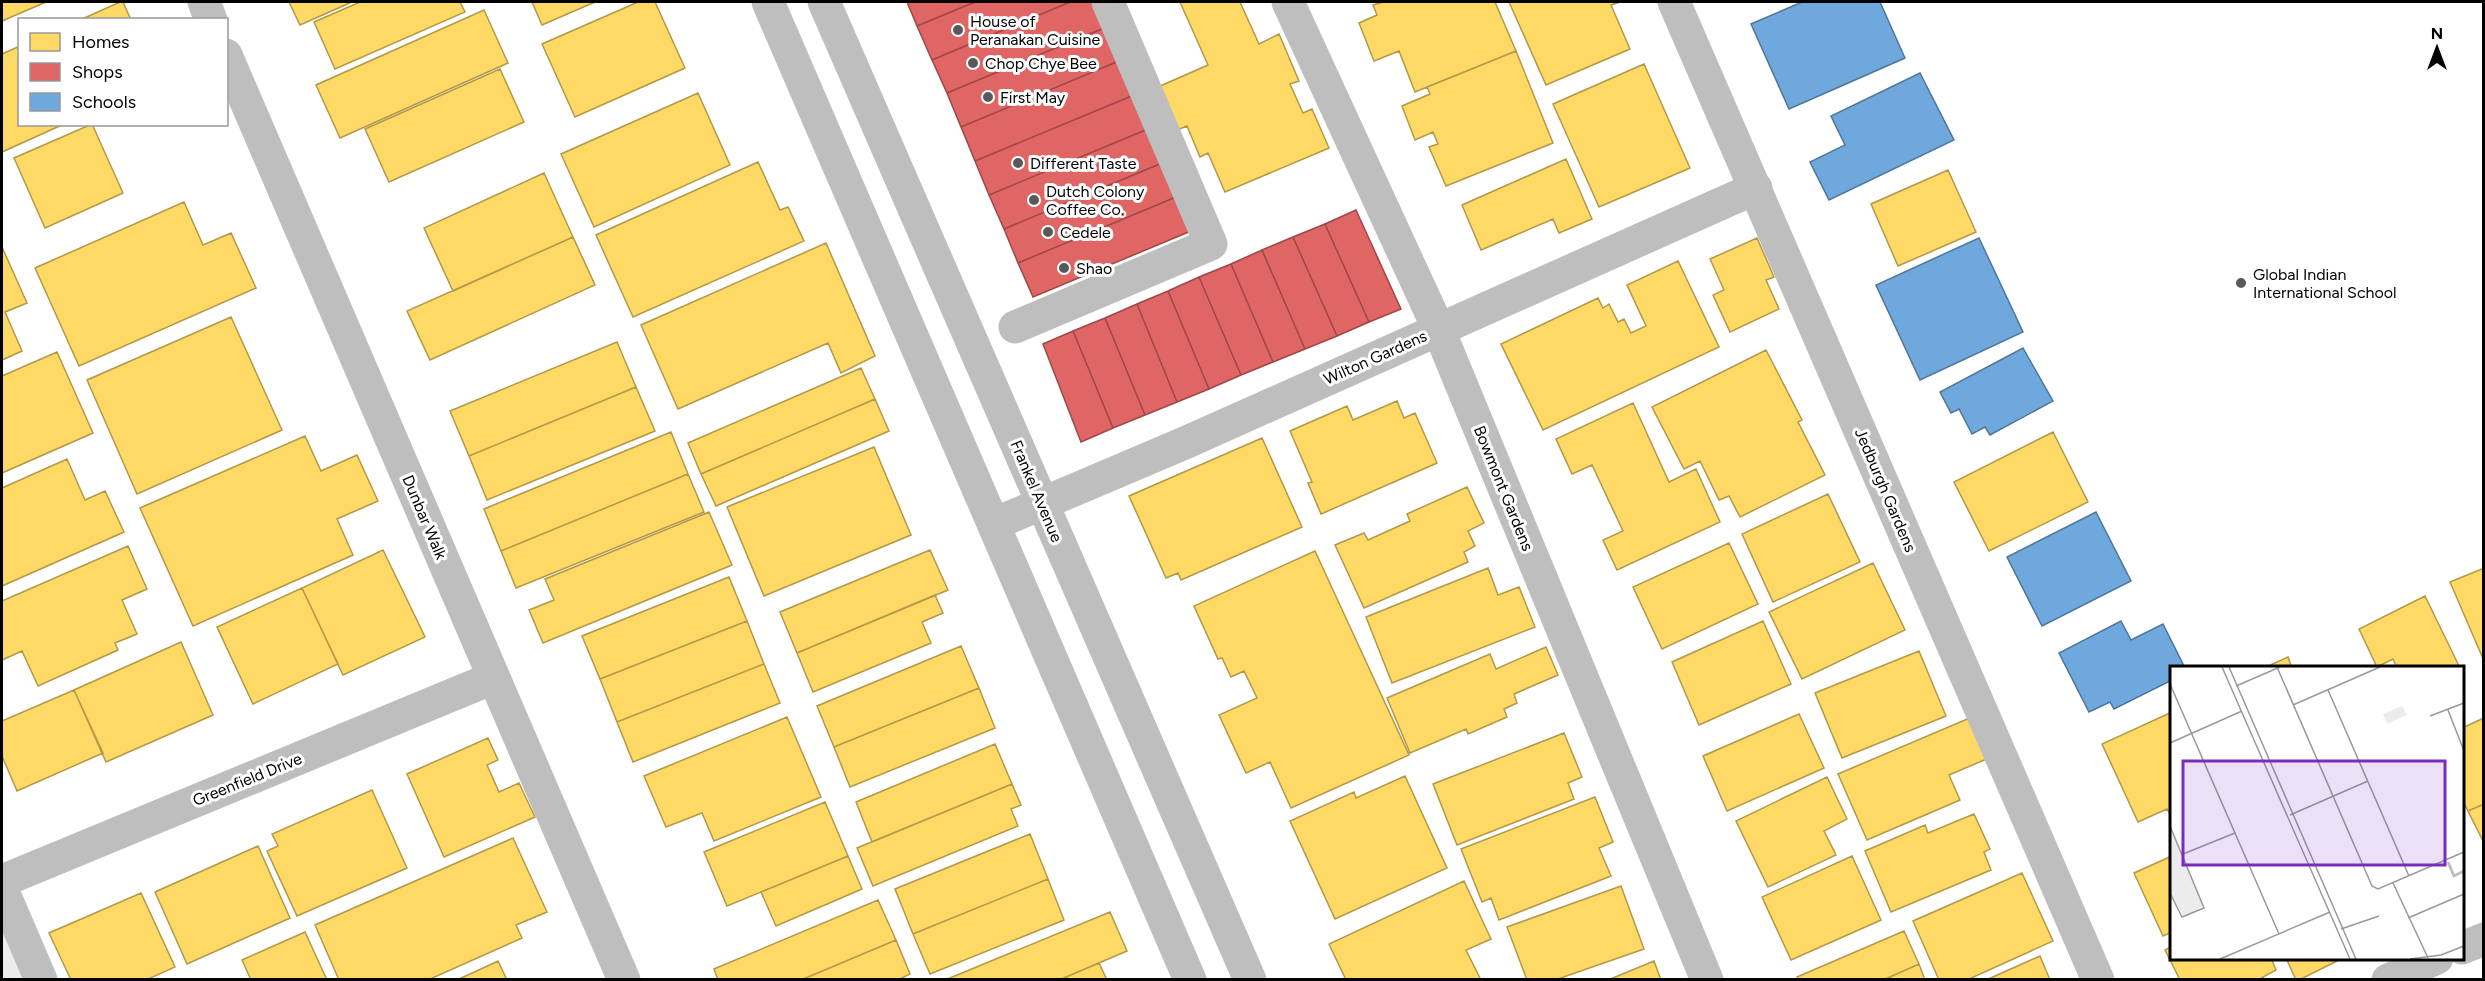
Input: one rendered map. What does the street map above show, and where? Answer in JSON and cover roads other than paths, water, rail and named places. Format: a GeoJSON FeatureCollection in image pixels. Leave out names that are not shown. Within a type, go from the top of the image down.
{"type":"FeatureCollection","features":[{"type":"Feature","properties":{"kind":"street"},"geometry":{"type":"LineString","coordinates":[[204,2],[211,18]]}},
{"type":"Feature","properties":{"kind":"street"},"geometry":{"type":"LineString","coordinates":[[768,2],[1190,980]]}},
{"type":"Feature","properties":{"kind":"street","name":"Frankel Avenue"},"geometry":{"type":"LineString","coordinates":[[824,2],[1250,980]]}},
{"type":"Feature","properties":{"kind":"street"},"geometry":{"type":"LineString","coordinates":[[1015,327],[1211,244],[1108,2]]}},
{"type":"Feature","properties":{"kind":"street","name":"Bowmont Gardens"},"geometry":{"type":"LineString","coordinates":[[1288,2],[1438,328],[1707,980]]}},
{"type":"Feature","properties":{"kind":"street","name":"Jedburgh Gardens"},"geometry":{"type":"LineString","coordinates":[[1674,2],[2098,980]]}},
{"type":"Feature","properties":{"kind":"street","name":"Dunbar Walk"},"geometry":{"type":"LineString","coordinates":[[228,60],[624,980]]}},
{"type":"Feature","properties":{"kind":"street","name":"Wilton Gardens"},"geometry":{"type":"LineString","coordinates":[[994,524],[1187,442],[1756,188]]}},
{"type":"Feature","properties":{"kind":"street","name":"Greenfield Drive"},"geometry":{"type":"LineString","coordinates":[[2,881],[493,678]]}},
{"type":"Feature","properties":{"kind":"street"},"geometry":{"type":"LineString","coordinates":[[2,889],[41,980]]}},
{"type":"Feature","properties":{"kind":"street"},"geometry":{"type":"LineString","coordinates":[[2464,948],[2484,939]]}},
{"type":"Feature","properties":{"kind":"street"},"geometry":{"type":"LineString","coordinates":[[2388,980],[2433,960]]}},
{"type":"Feature","properties":{"kind":"place","name":"House of Peranakan Cuisine"},"geometry":{"type":"Point","coordinates":[958,30]}},
{"type":"Feature","properties":{"kind":"place","name":"Chop Chye Bee"},"geometry":{"type":"Point","coordinates":[973,63]}},
{"type":"Feature","properties":{"kind":"place","name":"First May"},"geometry":{"type":"Point","coordinates":[988,97]}},
{"type":"Feature","properties":{"kind":"place","name":"Different Taste"},"geometry":{"type":"Point","coordinates":[1018,163]}},
{"type":"Feature","properties":{"kind":"place","name":"Dutch Colony Coffee Co."},"geometry":{"type":"Point","coordinates":[1034,200]}},
{"type":"Feature","properties":{"kind":"place","name":"Cedele"},"geometry":{"type":"Point","coordinates":[1048,232]}},
{"type":"Feature","properties":{"kind":"place","name":"Shao"},"geometry":{"type":"Point","coordinates":[1064,268]}},
{"type":"Feature","properties":{"kind":"place","name":"Global Indian International School"},"geometry":{"type":"Point","coordinates":[2241,283]}}]}
